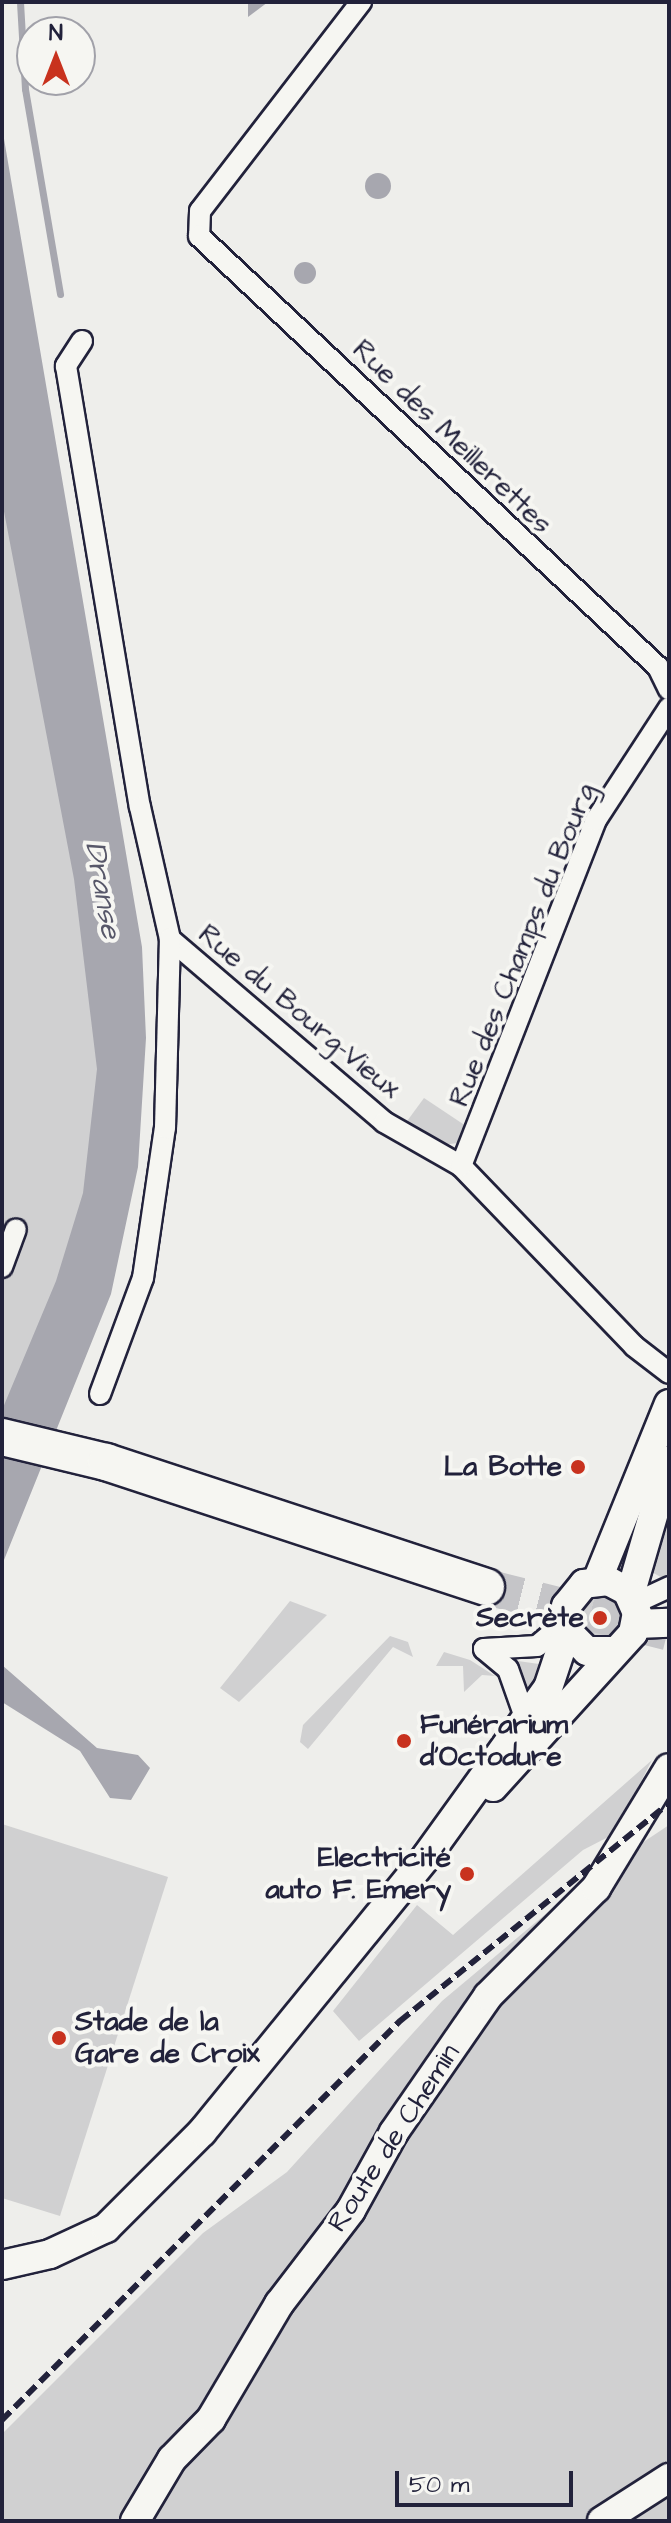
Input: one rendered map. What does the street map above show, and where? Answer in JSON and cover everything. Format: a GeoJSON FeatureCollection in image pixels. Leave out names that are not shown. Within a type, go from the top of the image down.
{"type":"FeatureCollection","features":[{"type":"Feature","properties":{"kind":"highway"},"geometry":{"type":"LineString","coordinates":[[2,1437],[56,1448],[486,1587]]}},
{"type":"Feature","properties":{"kind":"street","name":"Rue des Meillerettes"},"geometry":{"type":"LineString","coordinates":[[361,2],[197,225],[218,257],[658,667],[669,690]]}},
{"type":"Feature","properties":{"kind":"street","name":"Rue du Bourg-Vieux"},"geometry":{"type":"LineString","coordinates":[[82,341],[66,366],[140,807],[170,939],[384,1122],[461,1166],[634,1346],[669,1373]]}},
{"type":"Feature","properties":{"kind":"street","name":"Rue des Champs du Bourg"},"geometry":{"type":"LineString","coordinates":[[461,1166],[596,820],[669,708]]}},
{"type":"Feature","properties":{"kind":"street"},"geometry":{"type":"LineString","coordinates":[[100,1394],[143,1278],[165,1128],[170,939]]}},
{"type":"Feature","properties":{"kind":"street"},"geometry":{"type":"LineString","coordinates":[[2,1267],[16,1229]]}},
{"type":"Feature","properties":{"kind":"street"},"geometry":{"type":"LineString","coordinates":[[426,1857],[548,1688],[566,1627],[571,1596],[597,1581],[669,1404]]}},
{"type":"Feature","properties":{"kind":"street"},"geometry":{"type":"LineString","coordinates":[[2,2265],[79,2243],[154,2184],[426,1857],[615,1651],[634,1608],[669,1461]]}},
{"type":"Feature","properties":{"kind":"street"},"geometry":{"type":"LineString","coordinates":[[597,1581],[634,1608],[669,1623]]}},
{"type":"Feature","properties":{"kind":"street"},"geometry":{"type":"LineString","coordinates":[[634,1608],[669,1587]]}},
{"type":"Feature","properties":{"kind":"street"},"geometry":{"type":"LineString","coordinates":[[525,1717],[508,1669],[484,1649],[537,1646],[566,1627]]}},
{"type":"Feature","properties":{"kind":"street"},"geometry":{"type":"LineString","coordinates":[[566,1627],[587,1651],[615,1651]]}},
{"type":"Feature","properties":{"kind":"street","name":"Route de Chemin"},"geometry":{"type":"LineString","coordinates":[[135,2521],[163,2471],[222,2403],[292,2285],[351,2210],[387,2142],[481,2005],[596,1888],[669,1768]]}},
{"type":"Feature","properties":{"kind":"street"},"geometry":{"type":"LineString","coordinates":[[602,2521],[669,2478]]}},
{"type":"Feature","properties":{"kind":"shaded area"},"geometry":{"type":"Polygon","coordinates":[[[2,297],[117,1073],[2,1510],[2,297]]]}},
{"type":"Feature","properties":{"kind":"shaded area"},"geometry":{"type":"Polygon","coordinates":[[[424,1098],[472,1130],[467,1142],[441,1145],[402,1128],[424,1098]]]}},
{"type":"Feature","properties":{"kind":"shaded area"},"geometry":{"type":"Polygon","coordinates":[[[669,1499],[669,1576],[666,1580],[650,1571],[669,1499]]]}},
{"type":"Feature","properties":{"kind":"shaded area"},"geometry":{"type":"Polygon","coordinates":[[[601,1598],[615,1603],[620,1617],[615,1631],[601,1636],[587,1631],[582,1617],[587,1603],[601,1598]]]}},
{"type":"Feature","properties":{"kind":"shaded area"},"geometry":{"type":"Polygon","coordinates":[[[290,1601],[327,1615],[239,1702],[220,1688],[290,1601]]]}},
{"type":"Feature","properties":{"kind":"shaded area"},"geometry":{"type":"Polygon","coordinates":[[[390,1636],[408,1642],[413,1657],[393,1647],[308,1749],[300,1742],[303,1725],[390,1636]]]}},
{"type":"Feature","properties":{"kind":"shaded area"},"geometry":{"type":"Polygon","coordinates":[[[444,1652],[470,1660],[495,1676],[482,1675],[464,1692],[463,1666],[436,1666],[444,1652]]]}},
{"type":"Feature","properties":{"kind":"shaded area"},"geometry":{"type":"Polygon","coordinates":[[[518,1661],[546,1665],[528,1695],[515,1664],[518,1661]]]}},
{"type":"Feature","properties":{"kind":"shaded area"},"geometry":{"type":"Polygon","coordinates":[[[652,1760],[614,1834],[583,1850],[359,2041],[333,2011],[417,1905],[453,1935],[652,1760]]]}},
{"type":"Feature","properties":{"kind":"shaded area","name":"Stade de la Gare de Croix"},"geometry":{"type":"Polygon","coordinates":[[[2,1824],[168,1877],[60,2216],[2,2198],[2,1824]]]}},
{"type":"Feature","properties":{"kind":"shaded area"},"geometry":{"type":"Polygon","coordinates":[[[669,1825],[669,2521],[2,2521],[2,2434],[203,2233],[287,2172],[442,2001],[585,1881],[669,1825]]]}},
{"type":"Feature","properties":{"kind":"water"},"geometry":{"type":"Polygon","coordinates":[[[248,2],[268,2],[248,17],[248,2]]]}},
{"type":"Feature","properties":{"kind":"water","name":"Dranse"},"geometry":{"type":"Polygon","coordinates":[[[2,127],[142,947],[146,1038],[138,1167],[111,1294],[2,1565],[2,1410],[56,1281],[83,1193],[97,1069],[74,879],[2,501],[2,127]]]}},
{"type":"Feature","properties":{"kind":"water"},"geometry":{"type":"Polygon","coordinates":[[[378,173],[387,177],[391,186],[387,195],[378,199],[369,195],[365,186],[369,177],[378,173]]]}},
{"type":"Feature","properties":{"kind":"water"},"geometry":{"type":"Polygon","coordinates":[[[305,262],[313,265],[316,273],[313,281],[305,284],[297,281],[294,273],[297,265],[305,262]]]}},
{"type":"Feature","properties":{"kind":"water"},"geometry":{"type":"Polygon","coordinates":[[[2,1665],[97,1748],[138,1755],[150,1768],[131,1800],[110,1798],[80,1751],[2,1702],[2,1665]]]}},
{"type":"Feature","properties":{"kind":"waterway"},"geometry":{"type":"LineString","coordinates":[[20,2],[25,89],[60,294]]}},
{"type":"Feature","properties":{"kind":"tunnel"},"geometry":{"type":"LineString","coordinates":[[486,1587],[667,1632]]}},
{"type":"Feature","properties":{"kind":"railway"},"geometry":{"type":"LineString","coordinates":[[2,2420],[400,2021],[669,1803]]}},
{"type":"Feature","properties":{"kind":"place","name":"La Botte"},"geometry":{"type":"Point","coordinates":[578,1467]}},
{"type":"Feature","properties":{"kind":"place","name":"Secrète"},"geometry":{"type":"Point","coordinates":[600,1618]}},
{"type":"Feature","properties":{"kind":"place","name":"Funérarium d'Octodure"},"geometry":{"type":"Point","coordinates":[404,1741]}},
{"type":"Feature","properties":{"kind":"place","name":"Electricité auto F. Emery"},"geometry":{"type":"Point","coordinates":[467,1874]}},
{"type":"Feature","properties":{"kind":"place","name":"Stade de la Gare de Croix"},"geometry":{"type":"Point","coordinates":[59,2038]}}]}
